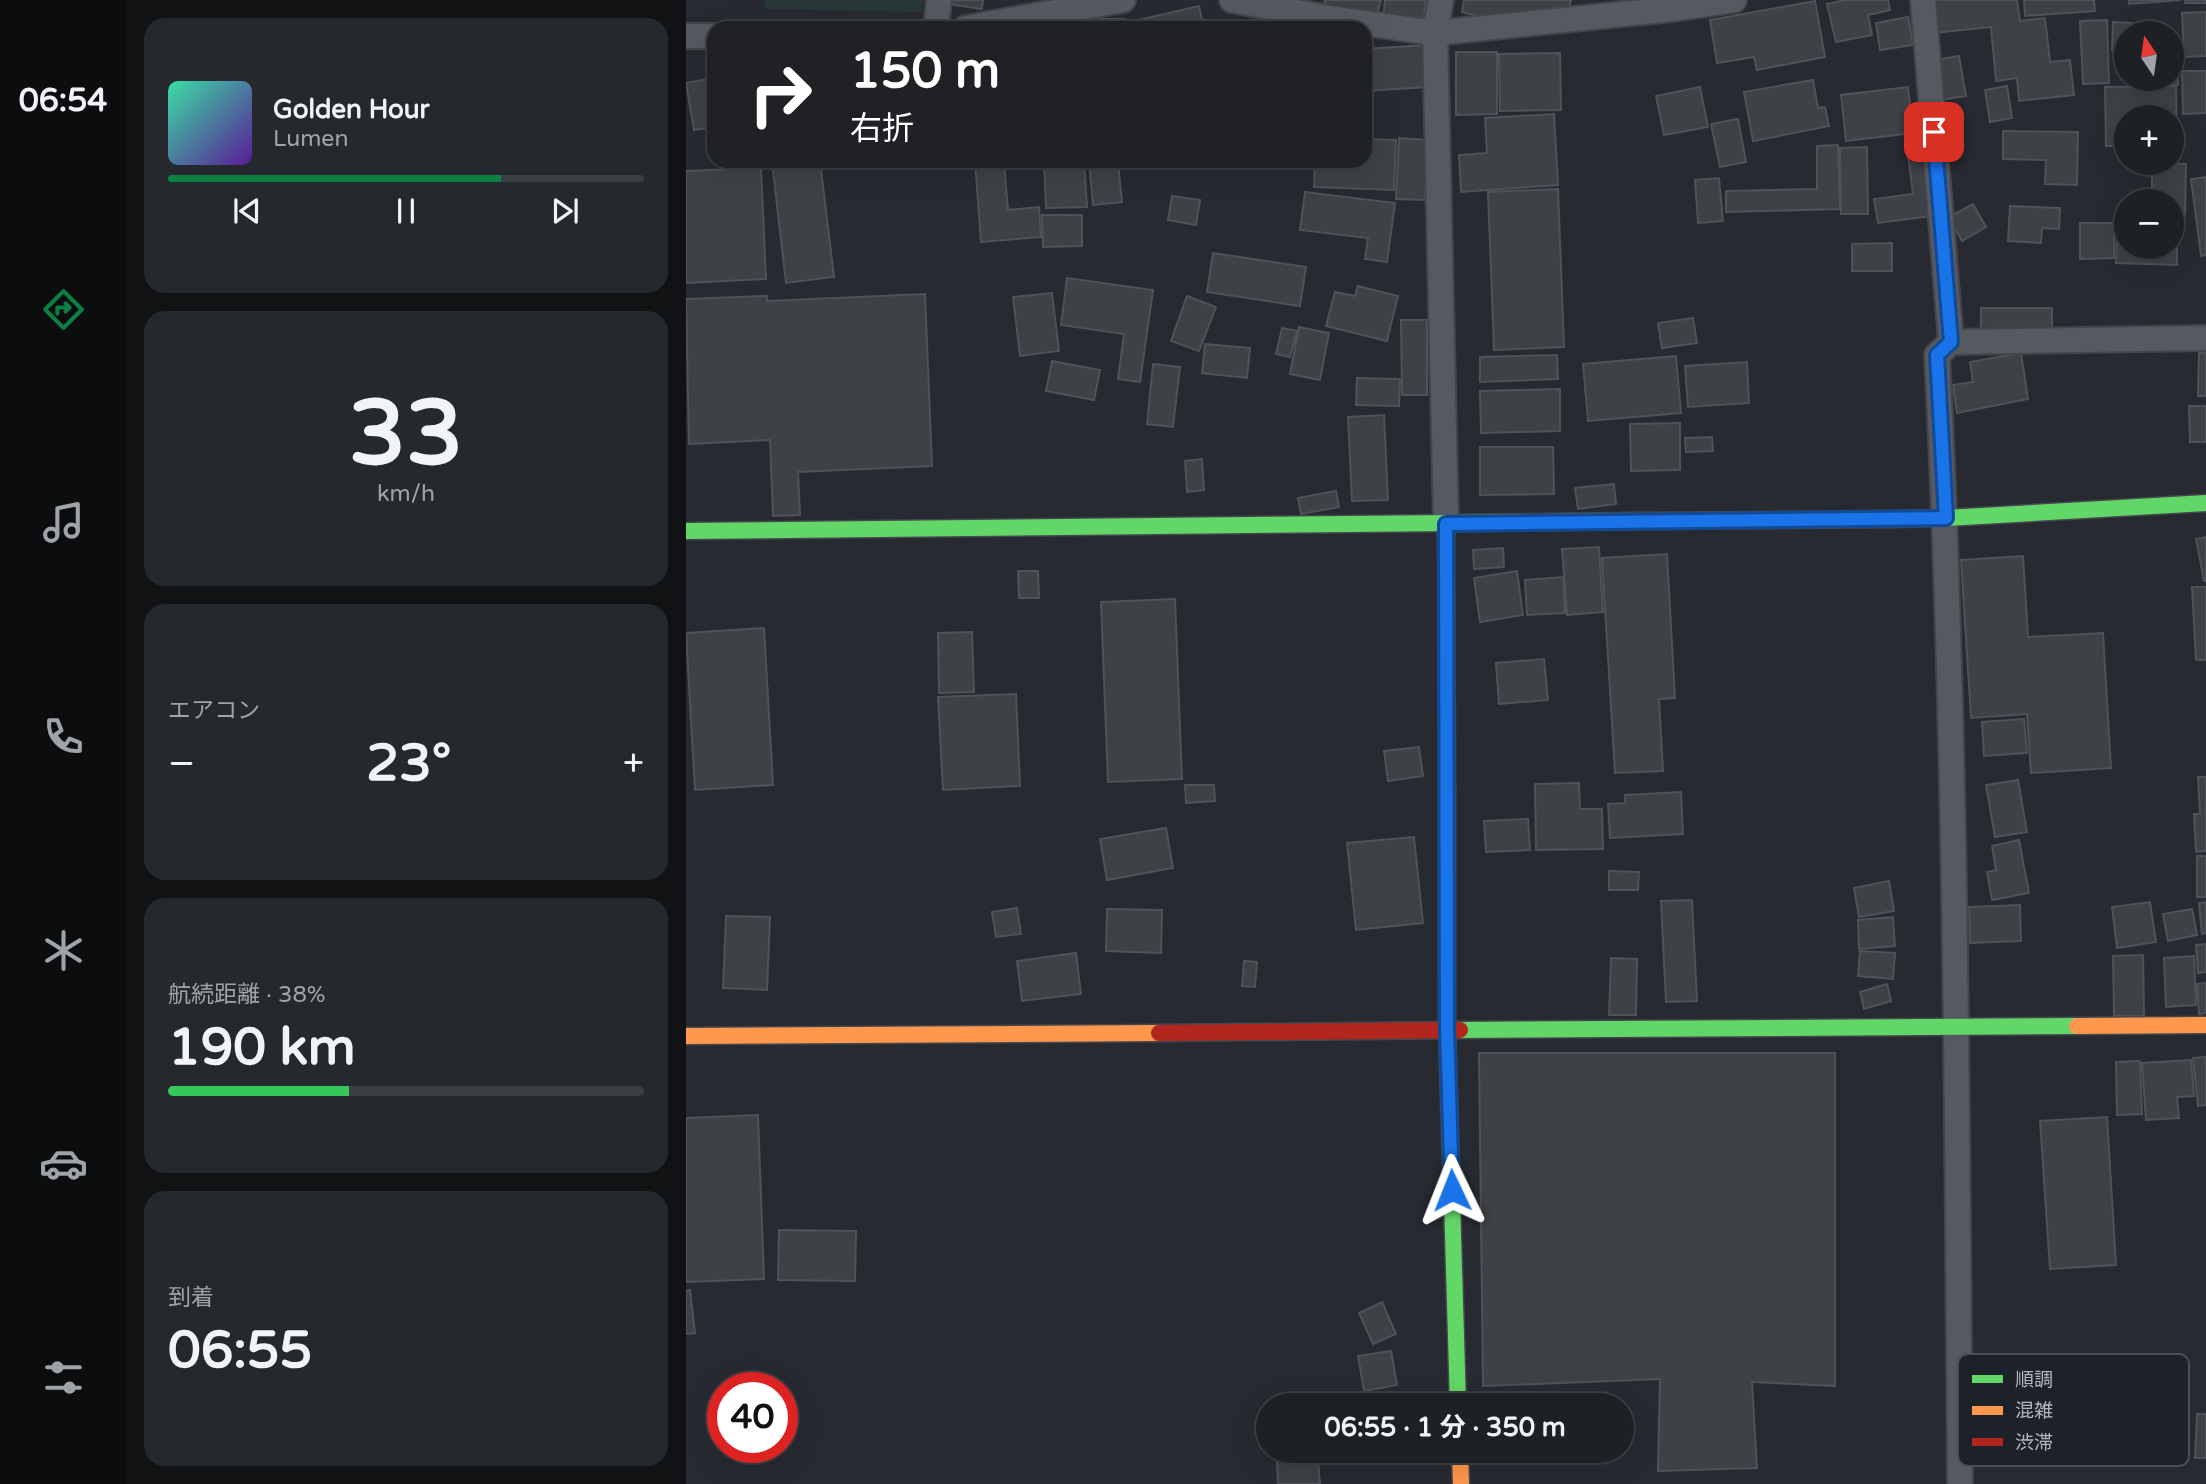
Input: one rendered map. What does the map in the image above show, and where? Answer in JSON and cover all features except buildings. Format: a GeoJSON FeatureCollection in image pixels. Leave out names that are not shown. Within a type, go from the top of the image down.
{"type":"FeatureCollection","features":[{"type":"Feature","properties":{"kind":"street"},"geometry":{"type":"LineString","coordinates":[[937,21],[939,0]]}},
{"type":"Feature","properties":{"kind":"street"},"geometry":{"type":"LineString","coordinates":[[1005,21],[1123,0]]}},
{"type":"Feature","properties":{"kind":"street"},"geometry":{"type":"LineString","coordinates":[[1232,0],[1343,21]]}},
{"type":"Feature","properties":{"kind":"street"},"geometry":{"type":"LineString","coordinates":[[1441,0],[1435,33],[1446,524],[1447,1028],[1458,1393]]}},
{"type":"Feature","properties":{"kind":"street"},"geometry":{"type":"LineString","coordinates":[[1372,25],[1435,33],[1673,4],[1734,0]]}},
{"type":"Feature","properties":{"kind":"street"},"geometry":{"type":"LineString","coordinates":[[1923,0],[1951,342]]}},
{"type":"Feature","properties":{"kind":"street"},"geometry":{"type":"LineString","coordinates":[[686,36],[707,36]]}},
{"type":"Feature","properties":{"kind":"street"},"geometry":{"type":"LineString","coordinates":[[1959,1354],[1956,1025],[1946,518],[1937,355],[1951,342],[2206,338]]}},
{"type":"Feature","properties":{"kind":"street"},"geometry":{"type":"LineString","coordinates":[[686,531],[1946,518],[2206,503]]}},
{"type":"Feature","properties":{"kind":"street"},"geometry":{"type":"LineString","coordinates":[[686,1036],[1447,1028],[2206,1025]]}},
{"type":"Feature","properties":{"kind":"street"},"geometry":{"type":"LineString","coordinates":[[1460,1463],[1461,1484]]}},
{"type":"Feature","properties":{"kind":"street"},"geometry":{"type":"LineString","coordinates":[[1960,1466],[1960,1484]]}},
{"type":"Feature","properties":{"kind":"shaded area"},"geometry":{"type":"Polygon","coordinates":[[[764,0],[924,0],[922,12],[765,9],[764,0]]]}},
{"type":"Feature","properties":{"kind":"traffic: fast"},"geometry":{"type":"LineString","coordinates":[[1892,519],[2206,503]]}},
{"type":"Feature","properties":{"kind":"traffic: fast"},"geometry":{"type":"LineString","coordinates":[[686,531],[1638,521]]}},
{"type":"Feature","properties":{"kind":"traffic: fast"},"geometry":{"type":"LineString","coordinates":[[1447,789],[1447,1029],[1458,1393]]}},
{"type":"Feature","properties":{"kind":"traffic: fast"},"geometry":{"type":"LineString","coordinates":[[1460,1030],[2077,1026]]}},
{"type":"Feature","properties":{"kind":"traffic: slow"},"geometry":{"type":"LineString","coordinates":[[1446,524],[1447,789]]}},
{"type":"Feature","properties":{"kind":"traffic: slow"},"geometry":{"type":"LineString","coordinates":[[2077,1026],[2206,1025]]}},
{"type":"Feature","properties":{"kind":"traffic: slow"},"geometry":{"type":"LineString","coordinates":[[686,1036],[1159,1033]]}},
{"type":"Feature","properties":{"kind":"traffic: slow"},"geometry":{"type":"LineString","coordinates":[[1460,1463],[1461,1484]]}},
{"type":"Feature","properties":{"kind":"traffic: jam"},"geometry":{"type":"LineString","coordinates":[[1638,521],[1892,519]]}},
{"type":"Feature","properties":{"kind":"traffic: jam"},"geometry":{"type":"LineString","coordinates":[[1159,1033],[1460,1030]]}},
{"type":"Feature","properties":{"kind":"route"},"geometry":{"type":"LineString","coordinates":[[1452,1190],[1447,1028],[1446,524],[1946,518],[1937,355],[1951,342],[1934,132]]}}]}
